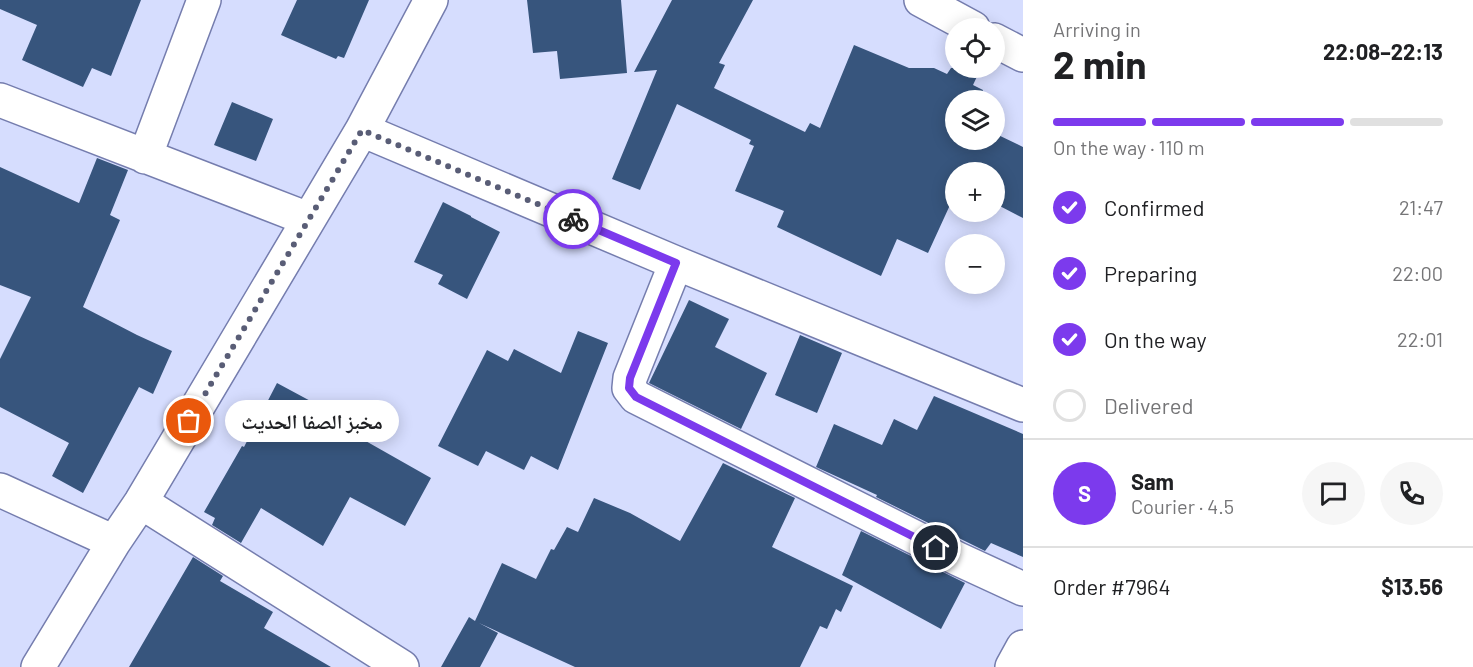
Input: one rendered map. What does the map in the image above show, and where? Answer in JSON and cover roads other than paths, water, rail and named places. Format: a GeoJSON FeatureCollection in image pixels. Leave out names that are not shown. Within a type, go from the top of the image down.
{"type":"FeatureCollection","features":[{"type":"Feature","properties":{"kind":"street"},"geometry":{"type":"LineString","coordinates":[[145,157],[204,0]]}},
{"type":"Feature","properties":{"kind":"street"},"geometry":{"type":"LineString","coordinates":[[38,667],[141,502],[362,130],[431,0]]}},
{"type":"Feature","properties":{"kind":"street"},"geometry":{"type":"LineString","coordinates":[[921,0],[954,18]]}},
{"type":"Feature","properties":{"kind":"street"},"geometry":{"type":"LineString","coordinates":[[1005,46],[1023,55]]}},
{"type":"Feature","properties":{"kind":"street"},"geometry":{"type":"LineString","coordinates":[[0,100],[308,219]]}},
{"type":"Feature","properties":{"kind":"street"},"geometry":{"type":"LineString","coordinates":[[362,130],[676,263],[1023,405]]}},
{"type":"Feature","properties":{"kind":"street"},"geometry":{"type":"LineString","coordinates":[[676,263],[630,378],[629,388],[636,397],[958,559],[1023,589]]}},
{"type":"Feature","properties":{"kind":"street"},"geometry":{"type":"LineString","coordinates":[[0,490],[114,543]]}},
{"type":"Feature","properties":{"kind":"street"},"geometry":{"type":"LineString","coordinates":[[141,502],[402,667]]}},
{"type":"Feature","properties":{"kind":"street"},"geometry":{"type":"LineString","coordinates":[[1012,667],[1023,647]]}},
{"type":"Feature","properties":{"kind":"place","name":"مخبز الصفا الحديث"},"geometry":{"type":"Point","coordinates":[189,421]}}]}
